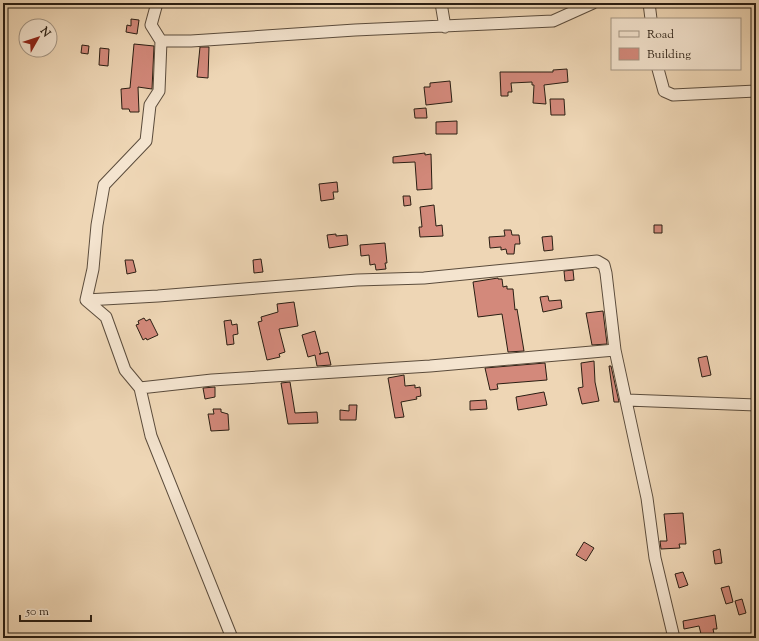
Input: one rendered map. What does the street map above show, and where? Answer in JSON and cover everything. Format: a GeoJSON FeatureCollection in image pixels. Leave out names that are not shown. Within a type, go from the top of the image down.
{"type":"FeatureCollection","features":[{"type":"Feature","properties":{"kind":"street"},"geometry":{"type":"LineString","coordinates":[[86,300],[93,269],[97,225],[104,185],[146,141],[150,105],[159,91],[161,41],[151,25],[157,3]]}},
{"type":"Feature","properties":{"kind":"street"},"geometry":{"type":"LineString","coordinates":[[440,3],[445,27]]}},
{"type":"Feature","properties":{"kind":"street"},"geometry":{"type":"LineString","coordinates":[[161,41],[191,41],[355,30],[445,27],[553,20],[593,3]]}},
{"type":"Feature","properties":{"kind":"street"},"geometry":{"type":"LineString","coordinates":[[650,3],[652,18]]}},
{"type":"Feature","properties":{"kind":"street"},"geometry":{"type":"LineString","coordinates":[[658,70],[664,91],[672,95],[756,91]]}},
{"type":"Feature","properties":{"kind":"street"},"geometry":{"type":"LineString","coordinates":[[86,300],[158,296],[357,280],[424,278],[597,261],[604,266],[606,273],[615,350],[647,498],[655,558],[674,638]]}},
{"type":"Feature","properties":{"kind":"street"},"geometry":{"type":"LineString","coordinates":[[86,300],[106,317],[125,370],[140,388],[151,436],[232,638]]}},
{"type":"Feature","properties":{"kind":"street"},"geometry":{"type":"LineString","coordinates":[[140,388],[212,380],[430,366],[615,350]]}},
{"type":"Feature","properties":{"kind":"street"},"geometry":{"type":"LineString","coordinates":[[627,400],[756,405]]}},
{"type":"Feature","properties":{"kind":"building"},"geometry":{"type":"Polygon","coordinates":[[[131,19],[139,20],[137,34],[126,32],[127,25],[131,26],[131,19]]]}},
{"type":"Feature","properties":{"kind":"building"},"geometry":{"type":"Polygon","coordinates":[[[134,44],[154,46],[152,89],[138,87],[139,112],[130,112],[129,109],[122,109],[121,89],[130,88],[134,44]]]}},
{"type":"Feature","properties":{"kind":"building"},"geometry":{"type":"Polygon","coordinates":[[[82,45],[89,46],[88,54],[81,53],[82,45]]]}},
{"type":"Feature","properties":{"kind":"building"},"geometry":{"type":"Polygon","coordinates":[[[200,47],[209,47],[208,78],[197,77],[200,47]]]}},
{"type":"Feature","properties":{"kind":"building"},"geometry":{"type":"Polygon","coordinates":[[[100,48],[109,49],[108,66],[99,65],[100,48]]]}},
{"type":"Feature","properties":{"kind":"building"},"geometry":{"type":"Polygon","coordinates":[[[567,69],[568,82],[544,85],[546,104],[533,103],[534,85],[532,85],[532,82],[511,83],[512,92],[508,92],[508,96],[501,96],[500,72],[553,72],[553,70],[567,69]]]}},
{"type":"Feature","properties":{"kind":"building"},"geometry":{"type":"Polygon","coordinates":[[[450,81],[452,102],[426,105],[424,87],[430,87],[430,83],[450,81]]]}},
{"type":"Feature","properties":{"kind":"building"},"geometry":{"type":"Polygon","coordinates":[[[550,99],[564,99],[565,115],[551,115],[550,99]]]}},
{"type":"Feature","properties":{"kind":"building"},"geometry":{"type":"Polygon","coordinates":[[[426,108],[427,118],[415,118],[414,109],[426,108]]]}},
{"type":"Feature","properties":{"kind":"building"},"geometry":{"type":"Polygon","coordinates":[[[457,121],[457,134],[436,134],[436,122],[457,121]]]}},
{"type":"Feature","properties":{"kind":"building"},"geometry":{"type":"Polygon","coordinates":[[[425,153],[425,155],[431,154],[432,189],[417,190],[415,162],[393,163],[393,157],[425,153]]]}},
{"type":"Feature","properties":{"kind":"building"},"geometry":{"type":"Polygon","coordinates":[[[337,182],[338,192],[333,192],[334,199],[321,201],[319,184],[337,182]]]}},
{"type":"Feature","properties":{"kind":"building"},"geometry":{"type":"Polygon","coordinates":[[[403,196],[410,196],[411,205],[404,206],[403,196]]]}},
{"type":"Feature","properties":{"kind":"building"},"geometry":{"type":"Polygon","coordinates":[[[434,205],[436,226],[442,225],[443,236],[420,237],[419,227],[422,227],[420,207],[434,205]]]}},
{"type":"Feature","properties":{"kind":"building"},"geometry":{"type":"Polygon","coordinates":[[[654,225],[662,225],[662,233],[654,233],[654,225]]]}},
{"type":"Feature","properties":{"kind":"building"},"geometry":{"type":"Polygon","coordinates":[[[504,230],[511,230],[512,235],[519,235],[520,244],[515,244],[514,254],[507,254],[506,249],[501,250],[501,247],[490,248],[489,237],[505,236],[504,230]]]}},
{"type":"Feature","properties":{"kind":"building"},"geometry":{"type":"Polygon","coordinates":[[[336,234],[336,236],[347,235],[348,245],[329,248],[327,235],[336,234]]]}},
{"type":"Feature","properties":{"kind":"building"},"geometry":{"type":"Polygon","coordinates":[[[552,236],[553,250],[544,251],[542,237],[552,236]]]}},
{"type":"Feature","properties":{"kind":"building"},"geometry":{"type":"Polygon","coordinates":[[[385,243],[387,263],[385,263],[386,269],[376,270],[375,264],[370,265],[369,255],[361,256],[360,245],[385,243]]]}},
{"type":"Feature","properties":{"kind":"building"},"geometry":{"type":"Polygon","coordinates":[[[261,259],[263,272],[254,273],[253,260],[261,259]]]}},
{"type":"Feature","properties":{"kind":"building"},"geometry":{"type":"Polygon","coordinates":[[[125,260],[133,260],[136,272],[127,274],[125,260]]]}},
{"type":"Feature","properties":{"kind":"building"},"geometry":{"type":"Polygon","coordinates":[[[573,270],[574,280],[565,281],[564,271],[573,270]]]}},
{"type":"Feature","properties":{"kind":"building"},"geometry":{"type":"Polygon","coordinates":[[[498,278],[502,279],[503,287],[507,286],[507,289],[513,289],[515,310],[517,309],[524,351],[508,352],[502,314],[478,317],[473,282],[498,278]]]}},
{"type":"Feature","properties":{"kind":"building"},"geometry":{"type":"Polygon","coordinates":[[[548,296],[549,301],[561,300],[562,308],[543,312],[540,297],[548,296]]]}},
{"type":"Feature","properties":{"kind":"building"},"geometry":{"type":"Polygon","coordinates":[[[294,302],[298,326],[279,329],[285,352],[279,354],[280,357],[267,360],[258,322],[262,321],[261,317],[278,312],[277,304],[294,302]]]}},
{"type":"Feature","properties":{"kind":"building"},"geometry":{"type":"Polygon","coordinates":[[[603,311],[607,344],[592,345],[586,313],[603,311]]]}},
{"type":"Feature","properties":{"kind":"building"},"geometry":{"type":"Polygon","coordinates":[[[144,318],[146,321],[150,319],[158,335],[147,340],[146,338],[143,340],[136,325],[139,324],[138,321],[144,318]]]}},
{"type":"Feature","properties":{"kind":"building"},"geometry":{"type":"Polygon","coordinates":[[[231,320],[232,325],[237,324],[238,334],[233,335],[234,344],[227,345],[224,321],[231,320]]]}},
{"type":"Feature","properties":{"kind":"building"},"geometry":{"type":"Polygon","coordinates":[[[315,331],[321,354],[328,352],[331,365],[317,366],[315,355],[308,357],[302,335],[315,331]]]}},
{"type":"Feature","properties":{"kind":"building"},"geometry":{"type":"Polygon","coordinates":[[[707,356],[711,375],[702,377],[698,358],[707,356]]]}},
{"type":"Feature","properties":{"kind":"building"},"geometry":{"type":"Polygon","coordinates":[[[594,361],[595,382],[599,401],[582,404],[578,388],[583,387],[581,363],[594,361]]]}},
{"type":"Feature","properties":{"kind":"building"},"geometry":{"type":"Polygon","coordinates":[[[545,363],[547,380],[497,384],[498,389],[490,390],[485,368],[545,363]]]}},
{"type":"Feature","properties":{"kind":"building"},"geometry":{"type":"Polygon","coordinates":[[[609,366],[611,366],[619,402],[614,402],[609,366]]]}},
{"type":"Feature","properties":{"kind":"building"},"geometry":{"type":"Polygon","coordinates":[[[404,375],[405,386],[415,385],[415,388],[420,387],[421,396],[416,397],[417,399],[401,402],[404,417],[395,418],[388,378],[404,375]]]}},
{"type":"Feature","properties":{"kind":"building"},"geometry":{"type":"Polygon","coordinates":[[[290,382],[295,413],[317,412],[318,423],[288,424],[281,383],[290,382]]]}},
{"type":"Feature","properties":{"kind":"building"},"geometry":{"type":"Polygon","coordinates":[[[215,387],[215,397],[205,399],[203,388],[215,387]]]}},
{"type":"Feature","properties":{"kind":"building"},"geometry":{"type":"Polygon","coordinates":[[[544,392],[547,405],[518,410],[516,397],[544,392]]]}},
{"type":"Feature","properties":{"kind":"building"},"geometry":{"type":"Polygon","coordinates":[[[486,400],[487,409],[470,410],[470,401],[486,400]]]}},
{"type":"Feature","properties":{"kind":"building"},"geometry":{"type":"Polygon","coordinates":[[[349,405],[357,405],[356,420],[340,420],[340,410],[349,411],[349,405]]]}},
{"type":"Feature","properties":{"kind":"building"},"geometry":{"type":"Polygon","coordinates":[[[213,409],[221,409],[221,412],[228,414],[229,430],[211,431],[208,414],[214,414],[213,409]]]}},
{"type":"Feature","properties":{"kind":"building"},"geometry":{"type":"Polygon","coordinates":[[[683,513],[686,544],[679,544],[680,548],[661,549],[660,541],[667,541],[664,514],[683,513]]]}},
{"type":"Feature","properties":{"kind":"building"},"geometry":{"type":"Polygon","coordinates":[[[584,542],[594,548],[586,561],[576,555],[584,542]]]}},
{"type":"Feature","properties":{"kind":"building"},"geometry":{"type":"Polygon","coordinates":[[[720,549],[722,563],[715,564],[713,551],[720,549]]]}},
{"type":"Feature","properties":{"kind":"building"},"geometry":{"type":"Polygon","coordinates":[[[683,572],[688,585],[679,588],[675,574],[683,572]]]}},
{"type":"Feature","properties":{"kind":"building"},"geometry":{"type":"Polygon","coordinates":[[[729,586],[733,602],[726,604],[721,588],[729,586]]]}},
{"type":"Feature","properties":{"kind":"building"},"geometry":{"type":"Polygon","coordinates":[[[742,599],[746,613],[739,615],[735,601],[742,599]]]}},
{"type":"Feature","properties":{"kind":"building"},"geometry":{"type":"Polygon","coordinates":[[[715,615],[717,629],[713,629],[715,638],[702,638],[699,626],[684,629],[683,621],[715,615]]]}}]}
